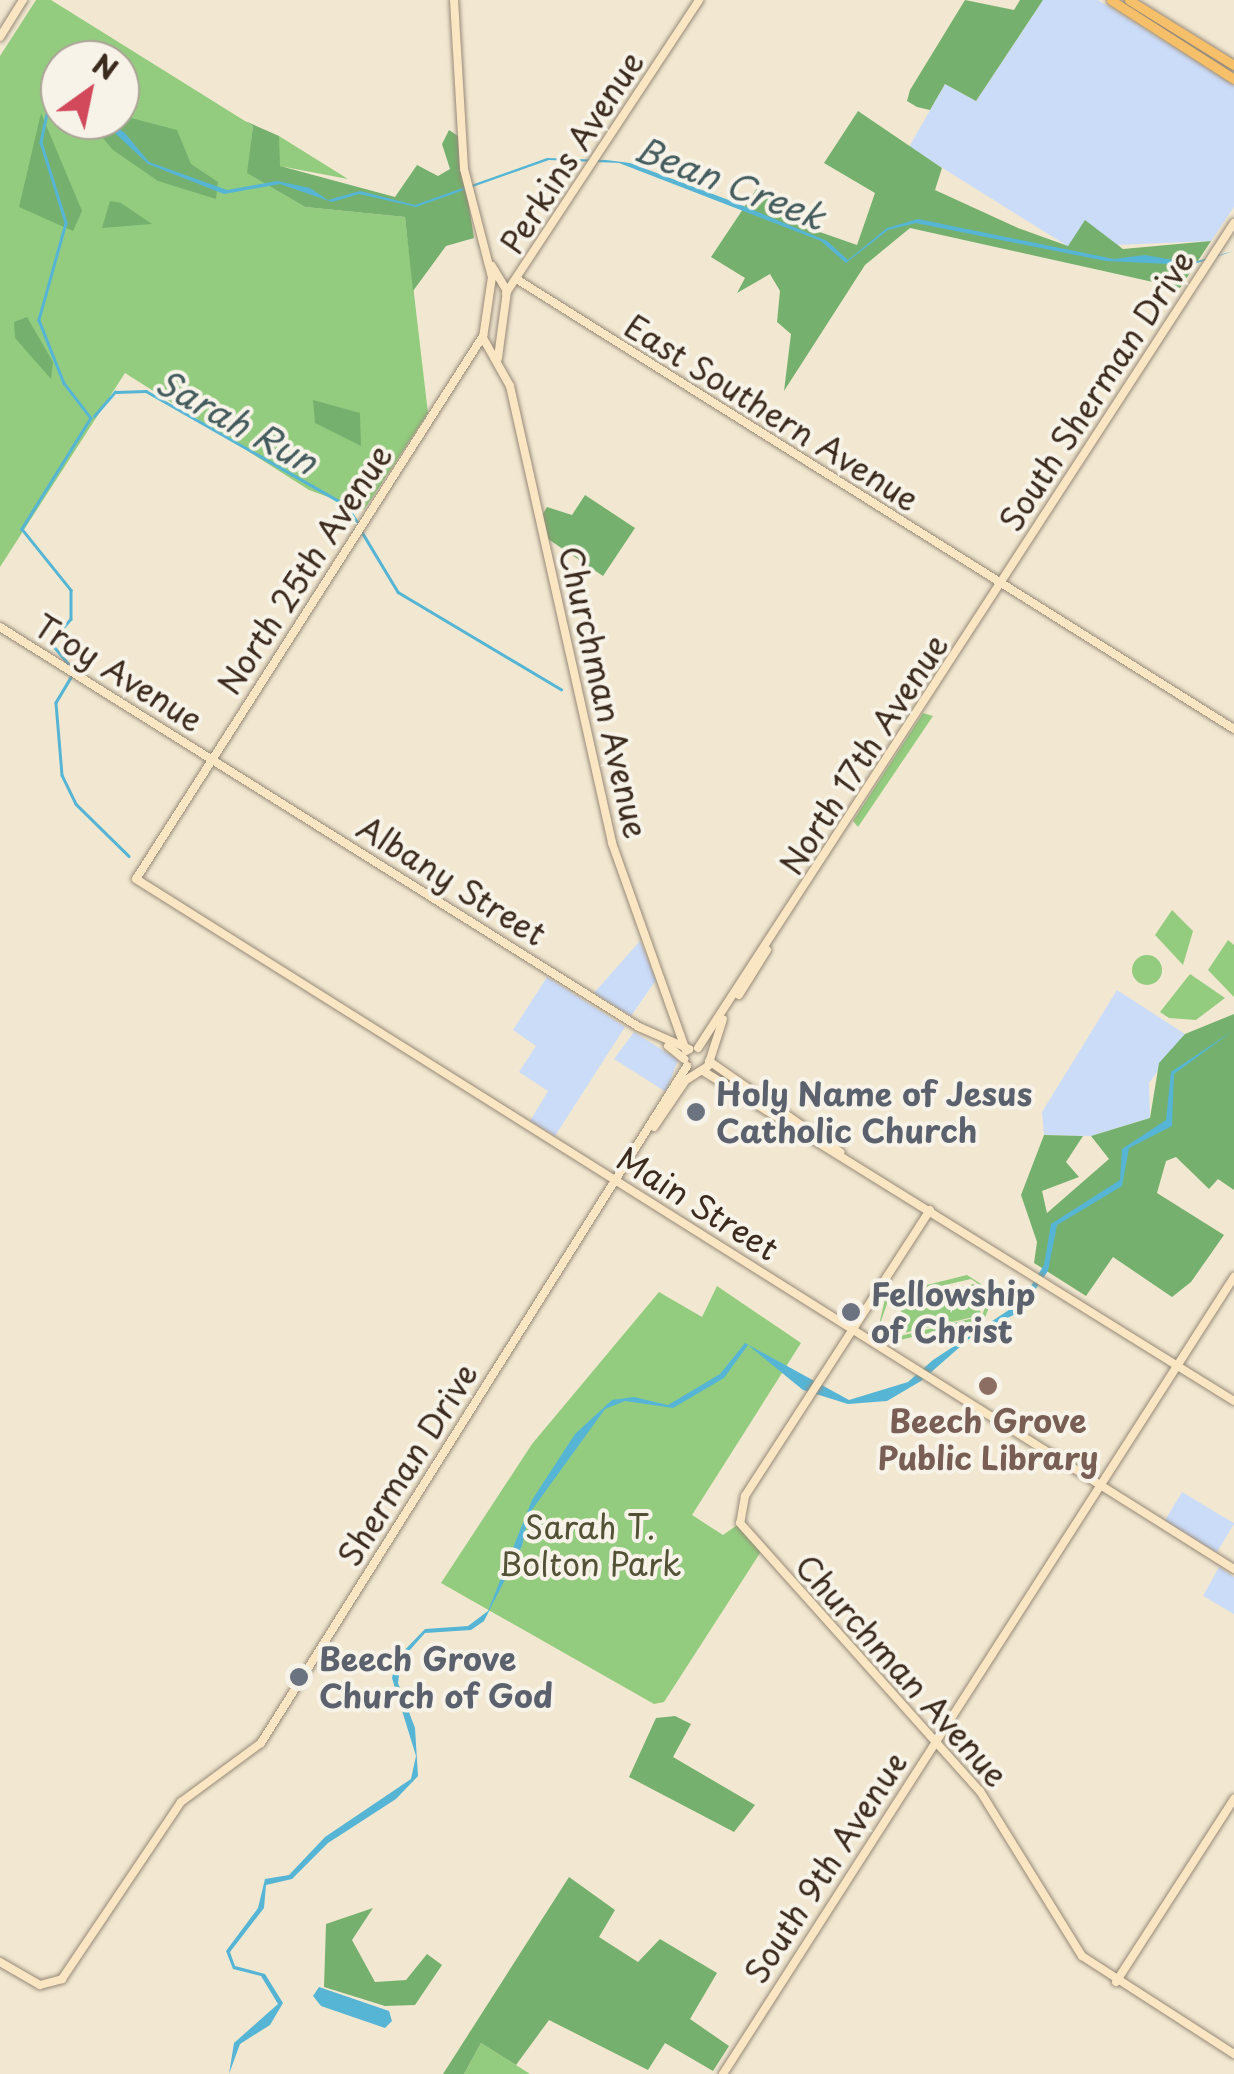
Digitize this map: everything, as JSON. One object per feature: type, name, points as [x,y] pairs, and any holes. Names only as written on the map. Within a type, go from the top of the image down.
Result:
[{"type":"main road","points":[[1111,0],[1133,4],[1234,66]]},
{"type":"main road","points":[[1133,4],[1234,79]]},
{"type":"street","points":[[0,37],[24,0]]},
{"type":"street","name":"Churchman Avenue","points":[[454,0],[467,184],[491,286],[502,291]]},
{"type":"street","name":"Perkins Avenue","points":[[502,291],[518,280],[699,0]]},
{"type":"street","name":"South Sherman Drive","points":[[1001,585],[1234,223]]},
{"type":"street","name":"Churchman Avenue","points":[[479,238],[502,291],[498,358],[612,843],[689,1053]]},
{"type":"street","name":"East Southern Avenue","points":[[518,280],[1234,729]]},
{"type":"street","name":"Churchman Avenue","points":[[498,358],[483,336],[502,291]]},
{"type":"street","name":"North 25th Avenue","points":[[136,880],[483,336]]},
{"type":"street","points":[[488,346],[499,343]]},
{"type":"street","name":"North 17th Avenue","points":[[617,1181],[654,1127],[700,1072],[723,1019],[1001,585]]},
{"type":"street","name":"Troy Avenue","points":[[0,627],[212,759]]},
{"type":"street","name":"Albany Street","points":[[212,759],[689,1053]]},
{"type":"street","name":"Main Street","points":[[136,880],[1234,1569]]},
{"type":"street","name":"North 17th Avenue","points":[[654,1127],[689,1053],[723,1019]]},
{"type":"street","points":[[665,1041],[680,1030]]},
{"type":"street","points":[[689,1053],[708,1058],[840,1152],[1234,1401]]},
{"type":"street","points":[[689,1053],[700,1072],[840,1152]]},
{"type":"street","name":"Sherman Drive","points":[[0,1962],[51,1985],[181,1802],[254,1751],[617,1181]]},
{"type":"street","points":[[852,1330],[930,1210]]},
{"type":"street","name":"South 9th Avenue","points":[[723,2074],[1234,1277]]},
{"type":"street","name":"Churchman Avenue","points":[[852,1330],[742,1503],[740,1523],[991,1805],[1075,1948],[1116,1982],[1234,2054]]},
{"type":"street","points":[[1116,1982],[1234,1800]]},
{"type":"shaded area","points":[[1043,0],[1098,0],[1234,86],[1234,207],[1211,241],[1069,247],[909,147],[945,84],[976,101]]},
{"type":"shaded area","points":[[640,941],[656,980],[631,1016],[594,993]]},
{"type":"shaded area","points":[[547,977],[625,1027],[555,1136],[530,1121],[548,1091],[519,1072],[536,1046],[513,1030]]},
{"type":"shaded area","points":[[1117,990],[1185,1034],[1149,1083],[1150,1118],[1091,1136],[1044,1135],[1042,1112]]},
{"type":"shaded area","points":[[634,1032],[678,1060],[666,1092],[614,1059]]},
{"type":"shaded area","points":[[1182,1492],[1234,1523],[1217,1553],[1164,1521]]},
{"type":"shaded area","points":[[1219,1567],[1234,1577],[1234,1614],[1203,1596]]},
{"type":"green space","points":[[36,0],[51,0],[115,40],[40,40],[40,140],[140,140],[140,56],[253,126],[248,173],[305,207],[405,217],[428,413],[364,510],[309,490],[125,373],[0,567],[0,56]]},
{"type":"green space","points":[[965,0],[1014,10],[1020,0],[1043,0],[976,101],[945,84],[930,110],[917,107],[907,101],[910,90]]},
{"type":"green space","points":[[858,111],[942,168],[935,190],[1018,228],[1068,246],[1085,220],[1123,249],[1211,241],[1180,288],[910,228],[865,265],[784,391],[791,334],[777,322],[780,291],[770,274],[737,293],[745,278],[711,257],[759,185],[803,215],[797,224],[857,245],[875,193],[824,163]]},
{"type":"green space","points":[[40,117],[40,140],[52,140],[82,211],[73,231],[19,207]]},
{"type":"green space","points":[[140,120],[177,130],[191,164],[218,182],[216,199],[158,181],[104,140],[140,140]]},
{"type":"green space","points":[[245,121],[279,136],[280,166],[395,197],[417,165],[438,176],[450,169],[442,144],[449,130],[458,136],[474,238],[446,246],[413,291],[405,217],[305,207],[247,173],[253,126]]},
{"type":"green space","points":[[279,136],[348,179],[279,166]]},
{"type":"green space","points":[[110,201],[121,203],[152,224],[102,228]]},
{"type":"green space","points":[[27,317],[53,362],[51,379],[15,338],[14,322]]},
{"type":"green space","points":[[313,400],[360,413],[361,446],[315,423]]},
{"type":"green space","points":[[585,495],[635,528],[603,576],[548,539],[540,519],[547,507],[572,515]]},
{"type":"green space","points":[[923,713],[933,716],[858,827],[853,821]]},
{"type":"green space","points":[[1172,910],[1193,931],[1183,965],[1155,935]]},
{"type":"green space","points":[[1228,940],[1234,945],[1234,997],[1208,970]]},
{"type":"green space","points":[[1147,955],[1158,959],[1162,970],[1158,981],[1147,985],[1136,981],[1132,970],[1136,959]]},
{"type":"green space","points":[[1190,974],[1225,998],[1196,1020],[1169,1018],[1160,1012]]},
{"type":"green space","points":[[1234,1014],[1234,1190],[1218,1179],[1209,1189],[1176,1157],[1166,1161],[1157,1193],[1224,1235],[1191,1282],[1172,1297],[1113,1257],[1086,1296],[1034,1263],[1037,1242],[1021,1195],[1044,1135],[1083,1136],[1066,1162],[1079,1177],[1042,1191],[1047,1213],[1109,1159],[1091,1136],[1150,1118],[1159,1063],[1185,1034]]},
{"type":"green space","points":[[967,1275],[995,1293],[984,1320],[900,1340],[878,1329],[886,1295]],"holes":[[[971,1279],[990,1292],[982,1316],[900,1336],[880,1324],[889,1298]]]},
{"type":"green space","points":[[974,1284],[981,1315],[906,1333],[899,1301]]},
{"type":"green space","name":"Sarah T. Bolton Park","points":[[717,1286],[801,1343],[692,1515],[723,1535],[740,1523],[762,1550],[664,1702],[654,1704],[441,1583],[532,1444],[659,1292],[702,1317]]},
{"type":"green space","points":[[675,1716],[691,1724],[673,1757],[755,1805],[734,1832],[629,1777],[656,1718]]},
{"type":"green space","points":[[569,1877],[615,1910],[599,1937],[638,1962],[660,1939],[717,1973],[690,2019],[729,2046],[713,2071],[665,2043],[648,2070],[549,2020],[516,2065],[481,2043],[464,2074],[443,2074]]},
{"type":"green space","points":[[373,1908],[352,1940],[375,1982],[406,1980],[427,1954],[442,1965],[415,2005],[385,2006],[324,1987],[326,1924]]},
{"type":"green space","points":[[481,2043],[530,2074],[464,2074]]},
{"type":"water","name":"Bean Creek","points":[[122,140],[131,140],[149,162],[227,190],[277,181],[310,188],[328,200],[360,191],[415,205],[547,158],[606,160],[630,163],[734,202],[827,241],[848,260],[887,228],[918,219],[1114,259],[1145,255],[1190,263],[1234,251],[1191,265],[1106,261],[916,223],[888,230],[846,263],[821,241],[619,163],[549,160],[416,207],[359,194],[332,202],[280,184],[224,194],[148,164]]},
{"type":"water","points":[[1234,1030],[1174,1074],[1172,1126],[1129,1148],[1122,1186],[1057,1225],[1048,1271],[1020,1312],[977,1332],[921,1381],[887,1401],[848,1404],[803,1390],[748,1345],[724,1378],[673,1408],[625,1401],[605,1409],[529,1514],[522,1546],[484,1621],[471,1630],[425,1633],[401,1660],[398,1683],[415,1728],[418,1776],[396,1799],[328,1843],[292,1879],[266,1885],[264,1908],[230,1952],[235,1966],[265,1974],[283,2003],[270,2025],[240,2044],[229,2074],[234,2043],[278,2004],[261,1976],[233,1969],[226,1951],[258,1908],[265,1879],[289,1875],[325,1837],[411,1779],[416,1756],[392,1678],[397,1658],[425,1629],[468,1626],[488,1611],[532,1500],[575,1434],[612,1400],[634,1397],[668,1405],[720,1374],[745,1343],[849,1400],[908,1382],[933,1360],[1021,1302],[1044,1265],[1051,1224],[1120,1180],[1122,1149],[1166,1120],[1171,1072]]},
{"type":"water","points":[[319,1987],[389,2011],[392,2021],[385,2028],[321,2006],[313,1996]]},
{"type":"waterway","points":[[41,140],[66,223],[39,320],[64,383],[91,418],[22,529],[71,590],[71,619],[51,643],[71,667]]},
{"type":"waterway","name":"Sarah Run","points":[[94,416],[115,392],[146,391],[346,505],[358,523]]},
{"type":"waterway","points":[[362,532],[398,592],[561,689]]},
{"type":"waterway","points":[[72,676],[56,703],[62,775],[76,804],[129,856]]},
{"type":"place","name":"Holy Name of Jesus Catholic Church","points":[[696,1112]]},
{"type":"place","name":"Fellowship of Christ","points":[[851,1312]]},
{"type":"place","name":"Beech Grove Public Library","points":[[988,1386]]},
{"type":"place","name":"Beech Grove Church of God","points":[[299,1677]]}]
